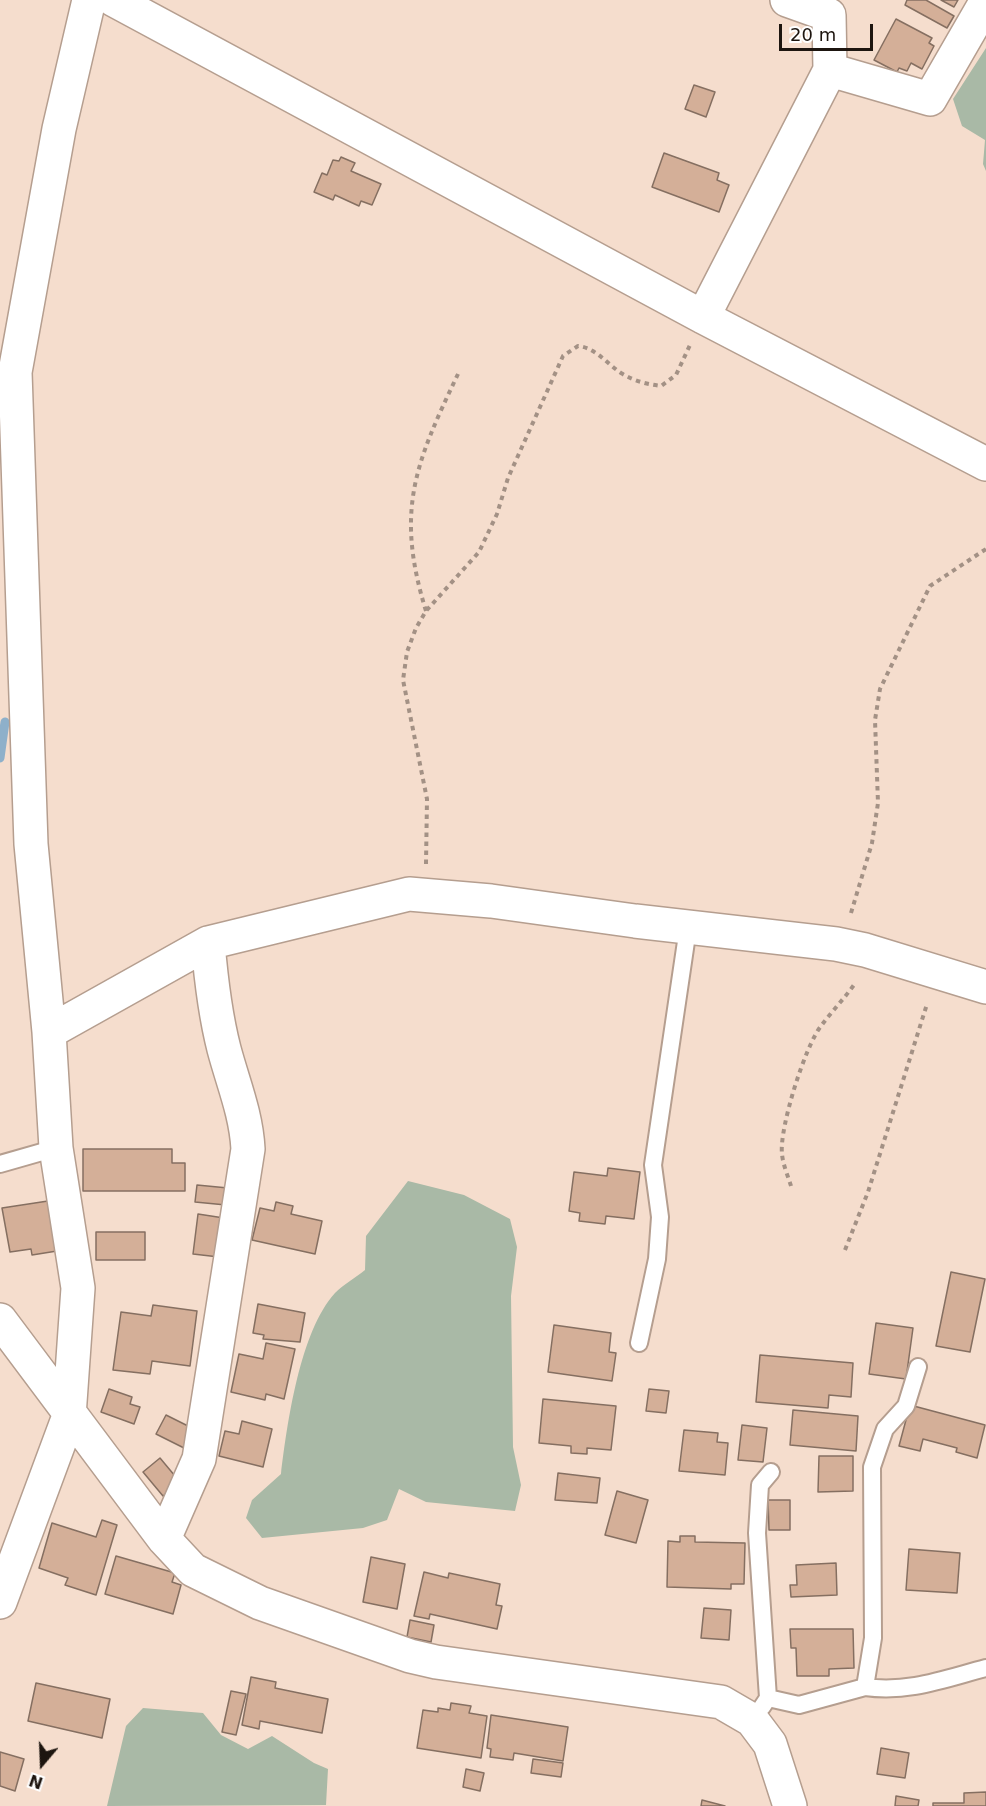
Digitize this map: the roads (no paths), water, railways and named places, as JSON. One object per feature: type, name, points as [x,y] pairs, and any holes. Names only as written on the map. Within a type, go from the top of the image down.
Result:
[{"type":"street","points":[[0,1602],[69,1416],[78,1288],[56,1148],[49,1032],[31,844],[9,481],[15,372],[59,129],[89,0]]},
{"type":"street","points":[[114,0],[703,316],[986,464]]},
{"type":"street","points":[[703,316],[830,70],[829,15],[787,0]]},
{"type":"street","points":[[830,70],[930,99],[986,2]]},
{"type":"street","points":[[49,1032],[208,943],[409,894],[491,901],[687,928],[851,947],[986,987]]},
{"type":"street","points":[[164,1539],[199,1458],[248,1149],[246,1122],[224,1050],[212,995],[208,943]]},
{"type":"street","points":[[0,1320],[69,1416],[164,1539],[193,1570],[260,1603],[410,1656],[436,1662],[760,1709],[790,1806]]},
{"type":"lane","points":[[639,1343],[657,1259],[660,1217],[653,1165],[687,928]]},
{"type":"lane","points":[[0,1164],[56,1148]]},
{"type":"lane","points":[[865,1687],[873,1638],[872,1467],[885,1429],[906,1406],[918,1367]]},
{"type":"lane","points":[[771,1472],[760,1485],[757,1533],[760,1709],[799,1705],[865,1687],[891,1691],[914,1687],[986,1668]]},
{"type":"waterway","points":[[0,758],[5,722]]}]
